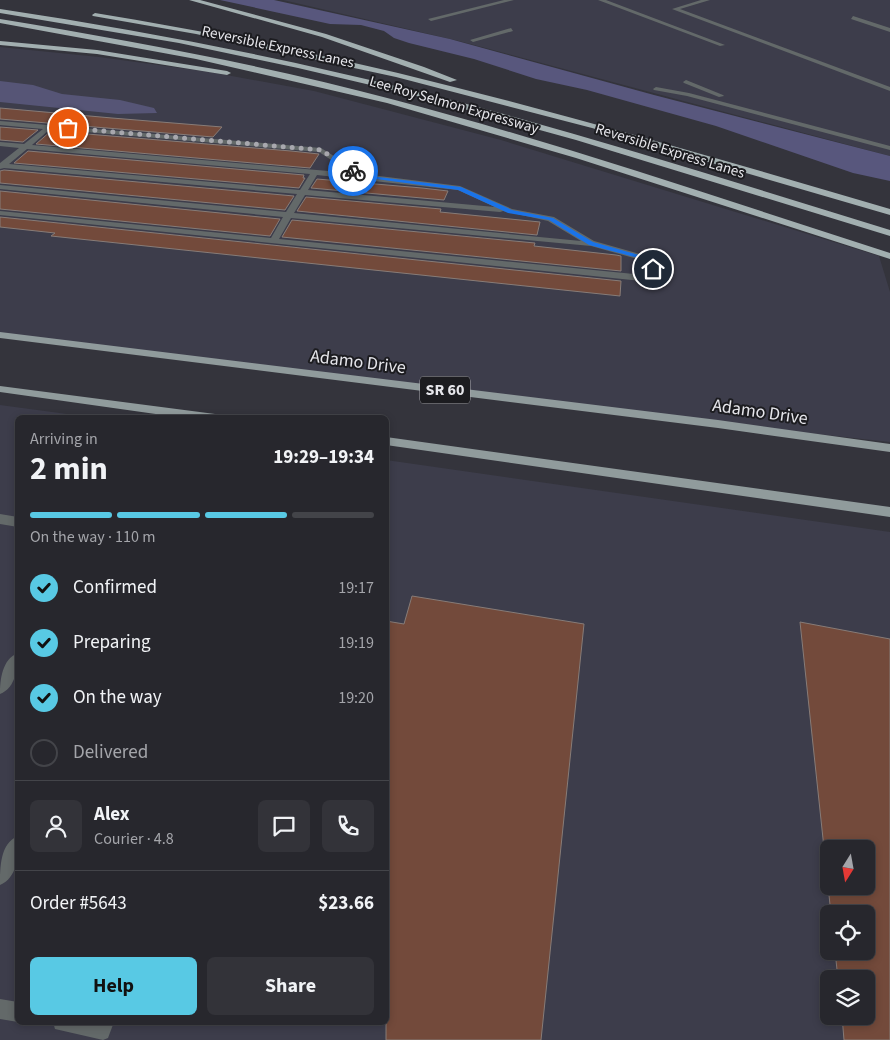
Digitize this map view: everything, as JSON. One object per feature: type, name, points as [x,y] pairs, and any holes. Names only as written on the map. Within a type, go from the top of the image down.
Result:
[{"type":"highway","points":[[192,0],[269,20],[393,58],[515,104]]},
{"type":"highway","name":"Reversible Express Lanes","points":[[0,11],[100,26],[218,48],[379,84],[563,133],[890,233]]},
{"type":"highway","name":"Lee Roy Selmon Expressway","points":[[88,14],[287,50],[515,104],[651,141],[890,212]]},
{"type":"highway","name":"Lee Roy Selmon Expressway","points":[[0,21],[114,40],[235,64],[358,93],[490,129],[890,256]]},
{"type":"highway","points":[[0,43],[134,57],[233,74]]},
{"type":"highway","points":[[261,80],[490,129]]},
{"type":"main road","name":"Adamo Drive","points":[[0,335],[718,424],[890,448]]},
{"type":"main road","points":[[0,389],[193,415]]},
{"type":"main road","points":[[389,442],[890,512]]},
{"type":"lane","points":[[431,19],[511,0]]},
{"type":"lane","points":[[601,0],[722,45]]},
{"type":"lane","points":[[707,0],[675,9],[890,89]]},
{"type":"lane","points":[[853,18],[890,30]]},
{"type":"lane","points":[[472,40],[511,30]]},
{"type":"lane","points":[[686,82],[776,118]]},
{"type":"lane","points":[[656,89],[687,94],[890,148]]},
{"type":"lane","points":[[0,123],[321,150],[361,176]]},
{"type":"lane","points":[[1,166],[49,127]]},
{"type":"lane","points":[[0,144],[361,176],[460,188],[510,211]]},
{"type":"lane","points":[[1,166],[510,211],[551,219],[593,244]]},
{"type":"lane","points":[[273,241],[315,172]]},
{"type":"lane","points":[[0,187],[593,244],[644,258],[661,280],[0,213]]},
{"type":"lane","points":[[0,520],[15,522]]},
{"type":"lane","points":[[0,687],[15,664]]},
{"type":"lane","points":[[0,876],[15,849]]},
{"type":"lane","points":[[0,1009],[15,1012]]},
{"type":"lane","points":[[75,1025],[101,1031]]},
{"type":"shaded area","points":[[220,0],[274,0],[450,39],[654,95],[890,156],[890,181],[853,173],[716,126],[587,90],[536,79],[474,59],[409,43],[394,38],[384,31],[361,25],[330,24]]},
{"type":"shaded area","points":[[283,0],[890,0],[890,156],[459,41]]},
{"type":"shaded area","points":[[0,47],[99,57],[210,72],[314,91],[501,140],[879,256],[890,292],[890,442],[644,415],[0,336]]},
{"type":"shaded area","points":[[0,81],[33,85],[62,94],[120,100],[154,108],[157,113],[118,114],[0,102]]},
{"type":"shaded area","points":[[0,405],[74,415],[15,415],[15,1025],[389,1025],[389,460],[890,532],[890,1040],[0,1040]]},
{"type":"building","points":[[0,108],[222,127],[213,137],[0,119]]},
{"type":"building","points":[[0,127],[38,130],[23,142],[0,140]]},
{"type":"building","points":[[51,131],[319,154],[310,168],[36,144]]},
{"type":"building","points":[[28,151],[304,175],[303,178],[305,178],[299,188],[14,163]]},
{"type":"building","points":[[0,171],[294,196],[285,210],[0,183]]},
{"type":"building","points":[[317,179],[448,191],[444,200],[311,188]]},
{"type":"building","points":[[0,191],[280,219],[270,236],[0,209]]},
{"type":"building","points":[[306,197],[441,209],[440,212],[540,222],[537,235],[297,211]]},
{"type":"building","points":[[0,217],[621,281],[620,296],[51,236],[55,233],[0,227]]},
{"type":"building","points":[[292,220],[535,243],[534,246],[616,255],[621,256],[621,271],[282,237]]},
{"type":"building","points":[[412,596],[584,624],[541,1040],[386,1040],[386,1025],[389,1025],[389,622],[404,624]]},
{"type":"building","points":[[800,622],[890,639],[890,1040],[844,1040],[843,1025],[875,1025],[875,970],[837,970],[836,960],[875,960],[875,905],[830,905],[829,895],[875,895],[875,840],[823,840]]},
{"type":"way so far","points":[[68,128],[321,150],[353,171]]},
{"type":"route","points":[[353,171],[361,176],[460,188],[510,211],[551,219],[591,244],[644,258],[653,269]]}]
